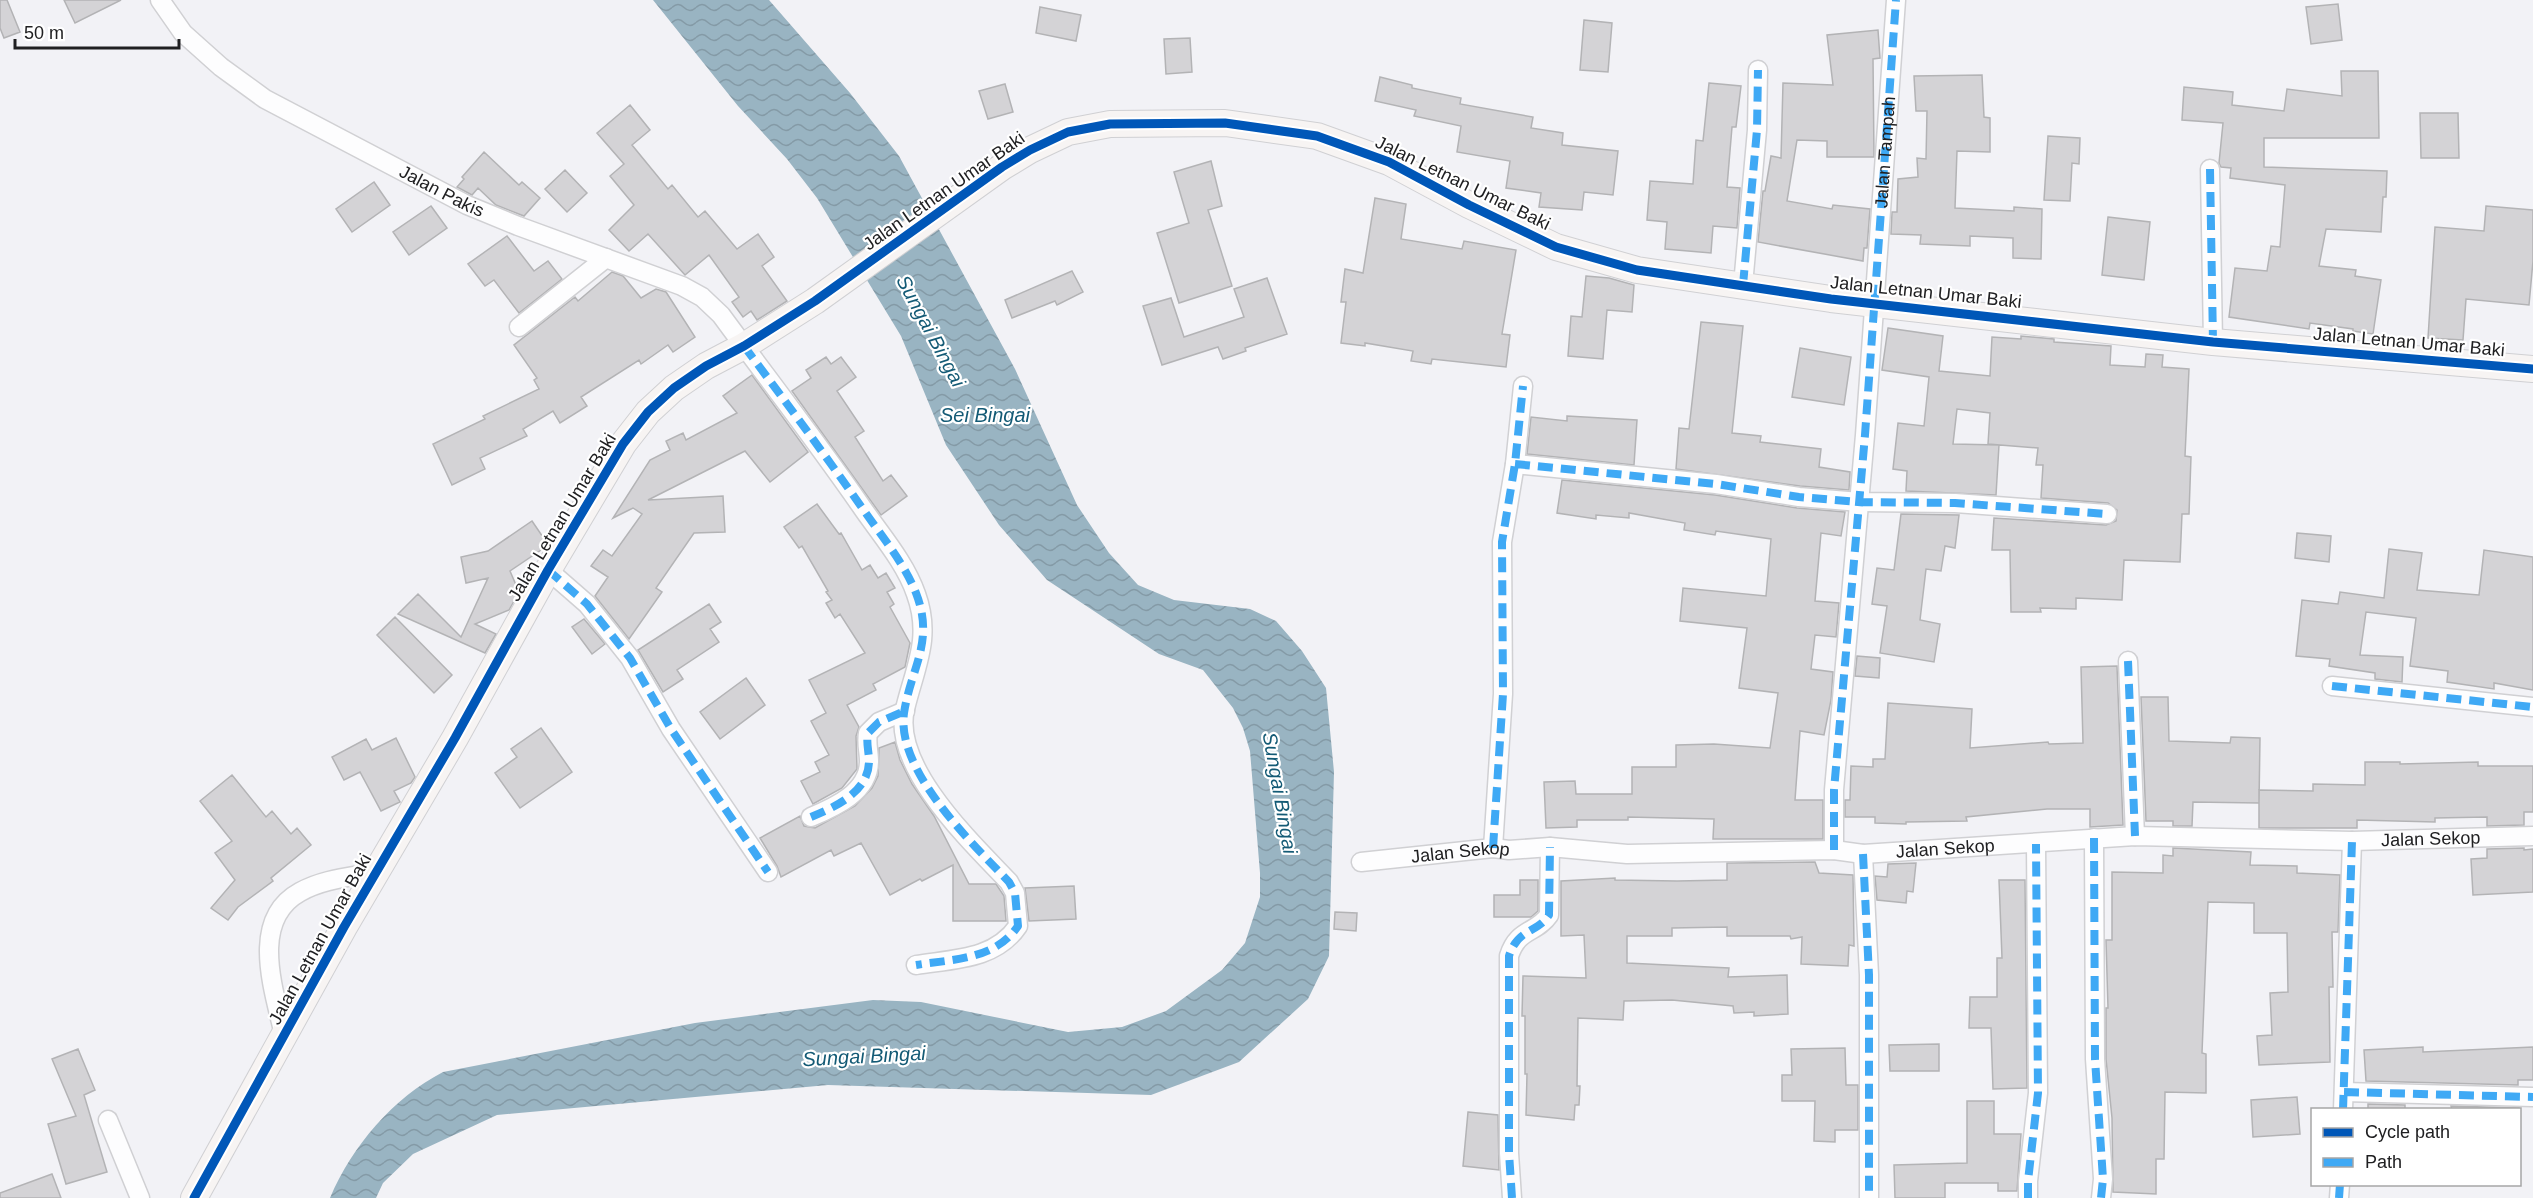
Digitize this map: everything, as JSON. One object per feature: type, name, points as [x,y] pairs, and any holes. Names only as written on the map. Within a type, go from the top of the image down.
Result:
[{"type":"street","name":"Jalan Pakis","points":[[160,0],[183,33],[221,67],[265,99],[466,205],[658,276],[702,297],[721,315],[825,455],[900,563],[916,592],[922,615],[923,639],[920,660],[905,711],[903,730],[910,754],[953,822],[1009,882],[1015,894],[1018,911],[1017,926],[1010,937],[988,953],[916,965]]},
{"type":"street","name":"Jalan Tampah","points":[[1834,850],[1834,790],[1860,502],[1896,0]]},
{"type":"street","points":[[1743,285],[1757,130],[1758,70]]},
{"type":"street","name":"Jalan Letnan Umar Baki","points":[[194,1198],[548,570],[623,444],[648,412],[674,388],[706,366],[744,346],[815,301],[1002,167],[1030,150],[1068,132],[1110,124],[1225,123],[1317,136],[1389,162],[1469,205],[1556,247],[1637,270],[1831,299],[1874,302],[2213,342],[2533,369]]},
{"type":"street","points":[[2210,169],[2213,342]]},
{"type":"street","points":[[519,327],[606,258]]},
{"type":"street","points":[[1493,848],[1503,694],[1502,542],[1515,464],[1523,386]]},
{"type":"street","points":[[1515,464],[1860,502],[1955,503],[2107,514]]},
{"type":"street","points":[[548,570],[587,604],[630,658],[671,729],[768,872]]},
{"type":"street","points":[[2128,661],[2135,836]]},
{"type":"street","points":[[2332,686],[2533,706]]},
{"type":"street","points":[[811,817],[832,808],[859,788],[868,772],[868,733],[879,722],[905,711]]},
{"type":"street","name":"Jalan Sekop","points":[[1361,862],[1493,848],[1509,850],[1550,847],[1627,854],[1834,850],[1863,854],[2135,836],[2352,841],[2533,836]]},
{"type":"street","points":[[2094,838],[2095,1059],[2103,1179],[2101,1198]]},
{"type":"street","points":[[2352,841],[2344,1101],[2533,1097]]},
{"type":"street","points":[[2028,1198],[2038,1092],[2036,844]]},
{"type":"street","points":[[1512,1198],[1509,1153],[1509,956],[1518,938],[1543,922],[1548,915],[1550,847]]},
{"type":"street","points":[[1863,854],[1869,975],[1869,1198]]},
{"type":"street","points":[[285,1035],[273,989],[269,946],[272,923],[280,908],[300,892],[327,882],[376,872]]},
{"type":"street","points":[[108,1120],[124,1164],[140,1198]]},
{"type":"water","name":"Sei Bingai","points":[[653,0],[769,0],[850,93],[899,156],[1015,369],[1077,505],[1109,553],[1138,585],[1174,600],[1250,609],[1276,621],[1302,651],[1326,688],[1334,772],[1329,956],[1308,999],[1239,1062],[1151,1095],[828,1085],[497,1115],[413,1154],[383,1183],[376,1198],[330,1198],[350,1160],[376,1125],[407,1095],[443,1072],[695,1023],[873,1000],[921,1002],[1068,1032],[1122,1027],[1166,1011],[1222,970],[1245,943],[1260,897],[1250,751],[1243,728],[1233,708],[1203,670],[1159,654],[1047,580],[999,525],[946,445],[901,336],[817,198],[787,159],[738,106]]},
{"type":"building","points":[[0,0],[7,0],[20,32],[4,38],[0,28]]},
{"type":"building","points":[[64,0],[121,0],[75,23]]},
{"type":"building","points":[[2338,4],[2342,40],[2311,44],[2306,7]]},
{"type":"building","points":[[1040,7],[1081,15],[1076,41],[1036,33]]},
{"type":"building","points":[[1584,20],[1612,23],[1608,72],[1580,70]]},
{"type":"building","points":[[1878,30],[1880,58],[1873,59],[1874,157],[1827,157],[1827,141],[1797,140],[1787,201],[1832,209],[1833,205],[1870,209],[1867,248],[1864,248],[1863,261],[1758,242],[1763,191],[1765,191],[1771,156],[1781,158],[1783,83],[1833,85],[1827,35]]},
{"type":"building","points":[[1190,38],[1192,72],[1166,74],[1164,39]]},
{"type":"building","points":[[2341,71],[2378,71],[2379,138],[2264,138],[2264,167],[2387,171],[2381,232],[2326,229],[2319,266],[2356,270],[2355,276],[2381,280],[2373,334],[2310,323],[2309,329],[2229,317],[2235,268],[2267,271],[2271,246],[2280,247],[2285,185],[2230,178],[2231,168],[2221,167],[2219,163],[2223,123],[2182,120],[2184,87],[2233,92],[2232,105],[2284,111],[2287,89],[2342,96]]},
{"type":"building","points":[[1982,75],[1984,117],[1990,118],[1990,152],[1957,151],[1955,208],[2014,211],[2014,207],[2042,209],[2041,259],[2013,258],[2013,238],[1970,236],[1970,246],[1920,244],[1921,235],[1891,234],[1892,212],[1897,212],[1898,179],[1918,177],[1917,158],[1926,159],[1927,111],[1916,111],[1914,76]]},
{"type":"building","points":[[1380,77],[1412,85],[1412,88],[1461,98],[1460,104],[1533,117],[1531,128],[1563,133],[1562,145],[1618,151],[1613,195],[1584,192],[1582,210],[1539,207],[1541,193],[1506,188],[1510,161],[1457,152],[1461,126],[1414,116],[1416,110],[1375,101]]},
{"type":"building","points":[[1709,83],[1741,86],[1736,127],[1732,127],[1727,187],[1740,188],[1737,228],[1713,226],[1711,253],[1665,249],[1667,222],[1647,220],[1650,181],[1693,184],[1696,140],[1703,141]]},
{"type":"building","points":[[1005,84],[1013,112],[988,119],[979,91]]},
{"type":"building","points":[[630,105],[650,130],[632,145],[668,189],[672,185],[698,217],[705,211],[737,249],[758,234],[774,257],[762,266],[787,301],[757,320],[751,311],[743,317],[732,302],[739,297],[709,255],[685,275],[648,234],[629,251],[609,230],[634,205],[610,176],[624,164],[597,133]]},
{"type":"building","points":[[2420,113],[2458,113],[2459,158],[2421,158]]},
{"type":"building","points":[[2048,136],[2080,138],[2079,164],[2072,163],[2070,201],[2044,200]]},
{"type":"building","points":[[484,152],[519,185],[522,182],[540,198],[524,216],[496,205],[478,188],[472,195],[457,187],[464,179],[462,177]]},
{"type":"building","points":[[1211,161],[1222,206],[1208,210],[1232,286],[1179,303],[1157,233],[1189,223],[1174,172]]},
{"type":"building","points":[[565,170],[587,193],[567,212],[545,189]]},
{"type":"building","points":[[374,182],[390,205],[352,232],[336,209]]},
{"type":"building","points":[[1375,198],[1406,204],[1401,239],[1462,249],[1464,241],[1516,250],[1502,334],[1510,335],[1506,367],[1432,359],[1431,364],[1411,361],[1413,351],[1365,343],[1365,346],[1341,343],[1346,302],[1341,302],[1345,269],[1363,273]]},
{"type":"building","points":[[431,206],[447,228],[409,255],[393,232]]},
{"type":"building","points":[[2486,206],[2533,210],[2533,261],[2529,305],[2466,299],[2463,340],[2428,338],[2435,227],[2484,231]]},
{"type":"building","points":[[2108,217],[2150,222],[2144,280],[2102,275]]},
{"type":"building","points":[[507,236],[534,271],[548,261],[562,279],[519,313],[494,280],[485,286],[468,264]]},
{"type":"building","points":[[1072,271],[1083,292],[1057,305],[1055,301],[1012,318],[1005,300]]},
{"type":"building","points":[[612,272],[623,276],[641,298],[656,289],[666,292],[695,337],[673,352],[668,345],[641,364],[639,360],[581,397],[587,406],[560,423],[553,411],[523,429],[527,436],[480,458],[485,469],[452,485],[433,444],[485,419],[483,416],[539,389],[534,380],[537,378],[514,345],[575,297],[578,301]]},
{"type":"building","points":[[1586,276],[1609,278],[1634,285],[1632,312],[1607,310],[1603,359],[1568,356],[1571,316],[1582,317]]},
{"type":"building","points":[[1267,278],[1287,334],[1245,348],[1246,351],[1223,359],[1218,347],[1162,365],[1143,306],[1171,298],[1184,337],[1244,317],[1234,289]]},
{"type":"building","points":[[1701,322],[1743,326],[1732,433],[1761,436],[1760,442],[1821,449],[1819,467],[1850,472],[1849,490],[1800,486],[1676,469],[1679,428],[1689,429]]},
{"type":"building","points":[[1888,328],[1943,336],[1939,371],[1990,376],[1992,337],[2021,339],[2021,336],[2054,339],[2054,342],[2111,346],[2110,365],[2145,367],[2146,354],[2163,355],[2162,367],[2189,369],[2185,456],[2191,457],[2189,514],[2182,514],[2180,562],[2124,560],[2122,600],[2076,598],[2076,609],[2040,608],[2041,612],[2011,612],[2010,550],[1992,550],[1994,518],[2106,525],[2116,521],[2117,510],[2108,503],[2041,498],[2043,465],[2036,465],[2038,448],[1988,444],[1990,413],[1957,409],[1953,444],[1999,445],[1996,495],[1906,491],[1907,471],[1893,469],[1898,423],[1924,426],[1929,377],[1882,370]]},
{"type":"building","points":[[1800,348],[1851,357],[1844,405],[1792,397]]},
{"type":"building","points":[[826,357],[831,364],[841,357],[856,377],[837,391],[864,431],[855,437],[883,481],[891,475],[907,496],[881,515],[792,391],[811,378],[806,370]]},
{"type":"building","points":[[752,375],[808,452],[770,482],[745,451],[648,500],[723,496],[725,532],[694,533],[656,588],[662,592],[629,639],[595,596],[608,577],[591,566],[603,550],[612,556],[642,514],[633,508],[613,518],[650,460],[670,450],[666,441],[683,433],[686,440],[737,413],[723,396]]},
{"type":"building","points":[[1567,416],[1637,420],[1634,465],[1527,454],[1531,417],[1567,421]]},
{"type":"building","points":[[1562,480],[1715,495],[1797,508],[1845,512],[1841,536],[1821,533],[1815,601],[1839,603],[1836,637],[1815,635],[1811,669],[1833,672],[1831,700],[1824,735],[1800,731],[1795,800],[1823,800],[1823,839],[1713,839],[1714,819],[1628,817],[1628,820],[1577,820],[1577,827],[1546,828],[1544,782],[1575,781],[1576,794],[1632,794],[1632,767],[1676,767],[1676,745],[1714,744],[1770,748],[1778,693],[1739,688],[1747,628],[1680,621],[1683,588],[1766,596],[1771,539],[1716,531],[1715,535],[1684,530],[1685,523],[1629,513],[1629,518],[1596,515],[1596,519],[1557,513]]},
{"type":"building","points":[[817,504],[839,534],[841,533],[862,570],[870,565],[878,578],[886,573],[895,588],[887,592],[894,604],[890,607],[910,643],[905,667],[873,684],[876,690],[847,705],[859,727],[856,736],[857,769],[842,788],[813,804],[801,781],[820,772],[815,762],[829,755],[811,721],[826,713],[809,680],[865,653],[840,614],[835,618],[826,603],[832,600],[826,592],[828,591],[802,546],[799,548],[784,527]]},
{"type":"building","points":[[1901,514],[1959,515],[1955,548],[1945,546],[1941,571],[1926,569],[1920,620],[1940,624],[1934,662],[1880,653],[1887,606],[1872,604],[1877,568],[1894,570]]},
{"type":"building","points":[[532,521],[547,543],[544,548],[510,571],[519,592],[509,610],[475,624],[496,634],[485,653],[398,614],[418,594],[461,637],[488,578],[466,583],[461,557],[488,551]]},
{"type":"building","points":[[2297,533],[2331,536],[2329,562],[2295,558]]},
{"type":"building","points":[[2389,549],[2422,553],[2417,590],[2479,595],[2484,550],[2533,557],[2533,690],[2494,683],[2494,689],[2447,682],[2448,671],[2410,666],[2416,618],[2366,612],[2360,655],[2403,657],[2402,682],[2375,679],[2375,673],[2329,666],[2330,659],[2296,656],[2302,600],[2338,604],[2340,592],[2384,598]]},
{"type":"building","points":[[709,604],[721,622],[710,629],[719,642],[677,670],[683,679],[663,692],[638,650]]},
{"type":"building","points":[[395,617],[452,675],[434,693],[377,635]]},
{"type":"building","points":[[584,619],[605,644],[592,654],[572,627]]},
{"type":"building","points":[[1857,656],[1880,658],[1879,678],[1855,676]]},
{"type":"building","points":[[2117,666],[2123,825],[2090,827],[2090,809],[2047,809],[1966,817],[1967,821],[1906,822],[1906,824],[1875,823],[1875,817],[1845,817],[1845,800],[1850,800],[1851,766],[1873,767],[1873,759],[1885,759],[1888,703],[1972,709],[1970,748],[2048,742],[2049,744],[2083,743],[2081,667]]},
{"type":"building","points":[[746,678],[765,705],[720,739],[700,712]]},
{"type":"building","points":[[2141,697],[2168,697],[2169,741],[2230,743],[2231,737],[2260,738],[2259,803],[2193,802],[2192,826],[2173,826],[2173,821],[2146,821]]},
{"type":"building","points":[[541,728],[572,772],[520,808],[495,773],[517,757],[511,749]]},
{"type":"building","points":[[396,738],[415,777],[411,783],[394,791],[400,802],[381,811],[360,772],[344,780],[332,757],[366,739],[372,750]]},
{"type":"building","points":[[895,742],[900,760],[912,784],[934,816],[969,884],[996,884],[1004,896],[1006,921],[953,921],[953,865],[890,895],[861,843],[834,856],[831,850],[781,877],[760,838],[800,816],[804,826],[815,828],[855,806],[872,788],[878,776],[879,748]]},
{"type":"building","points":[[2365,762],[2400,762],[2400,764],[2478,762],[2478,766],[2533,766],[2533,812],[2524,812],[2524,825],[2487,826],[2487,817],[2435,818],[2435,822],[2357,820],[2357,828],[2259,828],[2259,790],[2313,791],[2313,784],[2365,785]]},
{"type":"building","points":[[232,775],[266,817],[272,811],[291,834],[297,828],[311,845],[271,878],[273,881],[238,907],[228,920],[211,908],[235,880],[215,853],[232,841],[200,801]]},
{"type":"building","points":[[2173,848],[2251,852],[2250,865],[2297,866],[2297,873],[2340,875],[2338,932],[2332,932],[2333,987],[2329,987],[2330,1062],[2259,1065],[2257,1036],[2272,1035],[2270,993],[2288,992],[2287,933],[2254,933],[2254,903],[2208,902],[2202,1053],[2206,1054],[2206,1093],[2165,1092],[2164,1159],[2156,1159],[2156,1194],[2113,1192],[2112,1118],[2106,1059],[2106,1008],[2108,1008],[2106,940],[2112,940],[2112,872],[2163,873],[2163,855],[2173,856]]},
{"type":"building","points":[[2524,848],[2524,850],[2533,849],[2533,892],[2473,895],[2471,859],[2487,858],[2487,849]]},
{"type":"building","points":[[1815,862],[1819,873],[1853,875],[1854,946],[1849,945],[1848,966],[1801,964],[1802,937],[1791,939],[1790,936],[1727,936],[1727,927],[1672,928],[1672,936],[1627,936],[1627,963],[1729,968],[1728,977],[1787,975],[1788,1014],[1754,1016],[1754,1012],[1734,1013],[1733,1006],[1672,1000],[1624,1001],[1623,1020],[1578,1018],[1577,1086],[1580,1086],[1579,1105],[1575,1105],[1574,1120],[1526,1115],[1527,1074],[1525,1074],[1525,1016],[1522,1016],[1523,976],[1586,978],[1584,935],[1561,936],[1561,881],[1615,878],[1615,880],[1727,880],[1727,863]]},
{"type":"building","points":[[1916,863],[1913,892],[1907,891],[1906,903],[1877,900],[1875,876],[1887,877],[1888,864]]},
{"type":"building","points":[[1520,880],[1538,880],[1538,911],[1531,917],[1494,917],[1494,895],[1520,895]]},
{"type":"building","points":[[1999,880],[2025,880],[2027,1088],[1993,1089],[1991,1028],[1969,1028],[1970,997],[1997,997],[1997,958],[2002,958]]},
{"type":"building","points":[[1074,886],[1076,919],[1029,921],[1025,888]]},
{"type":"building","points":[[1335,912],[1357,913],[1356,931],[1334,929]]},
{"type":"building","points":[[1939,1044],[1939,1071],[1890,1071],[1889,1045]]},
{"type":"building","points":[[2423,1047],[2423,1052],[2533,1047],[2533,1080],[2518,1080],[2518,1085],[2366,1081],[2364,1050]]},
{"type":"building","points":[[1845,1048],[1846,1085],[1858,1085],[1858,1130],[1835,1130],[1835,1142],[1814,1141],[1815,1101],[1782,1101],[1782,1075],[1792,1075],[1791,1049]]},
{"type":"building","points":[[78,1049],[95,1090],[84,1095],[107,1172],[66,1184],[48,1124],[76,1116],[52,1059]]},
{"type":"building","points":[[2297,1097],[2300,1134],[2253,1137],[2251,1100]]},
{"type":"building","points":[[1967,1101],[1994,1101],[1994,1134],[2021,1134],[2017,1191],[1998,1191],[1998,1183],[1945,1183],[1945,1198],[1895,1198],[1894,1165],[1967,1163]]},
{"type":"building","points":[[2368,1104],[2405,1105],[2405,1108],[2368,1108]]},
{"type":"building","points":[[2451,1106],[2519,1108],[2452,1108]]},
{"type":"building","points":[[1468,1112],[1498,1115],[1499,1170],[1463,1166]]},
{"type":"building","points":[[52,1174],[61,1198],[0,1198],[0,1193]]},
{"type":"marked path","points":[[1834,850],[1834,790],[1865,435],[1896,0]]},
{"type":"marked path","points":[[1743,285],[1757,130],[1758,70]]},
{"type":"marked path","points":[[2210,169],[2213,342]]},
{"type":"marked path","points":[[744,346],[886,541],[911,582],[921,610],[923,626],[920,654],[904,713],[905,735],[912,758],[924,782],[940,805],[957,827],[1009,882],[1015,893],[1018,926],[998,946],[972,956],[916,965]]},
{"type":"marked path","points":[[1493,848],[1503,694],[1502,542],[1515,464],[1523,386]]},
{"type":"marked path","points":[[1515,464],[1716,484],[1799,497],[1860,502],[1955,503],[2107,514]]},
{"type":"marked path","points":[[548,570],[587,604],[630,658],[671,729],[768,872]]},
{"type":"marked path","points":[[2128,661],[2135,836]]},
{"type":"marked path","points":[[2332,686],[2533,707]]},
{"type":"marked path","points":[[811,817],[840,803],[857,790],[867,772],[868,733],[879,722],[905,711]]},
{"type":"marked path","points":[[2094,838],[2095,1059],[2103,1179],[2101,1198]]},
{"type":"marked path","points":[[2343,1108],[2352,841]]},
{"type":"marked path","points":[[2028,1198],[2038,1093],[2036,844]]},
{"type":"marked path","points":[[1512,1198],[1509,1153],[1509,956],[1517,940],[1549,915],[1550,847]]},
{"type":"marked path","points":[[1863,854],[1869,975],[1869,1198]]},
{"type":"marked path","points":[[2344,1092],[2533,1097]]},
{"type":"marked path","points":[[2339,1198],[2340,1186]]},
{"type":"cycle path","points":[[194,1198],[344,927],[455,738],[548,570],[623,444],[648,412],[674,388],[706,366],[744,346],[815,301],[1002,167],[1030,150],[1068,132],[1110,124],[1225,123],[1317,136],[1389,162],[1469,205],[1556,247],[1637,270],[1831,299],[2213,342],[2533,369]]},
{"type":"water label","name":"Sungai Bingai","points":[[931,331]]},
{"type":"water label","name":"Sungai Bingai","points":[[1280,793]]},
{"type":"water label","name":"Sungai Bingai","points":[[864,1056]]}]
